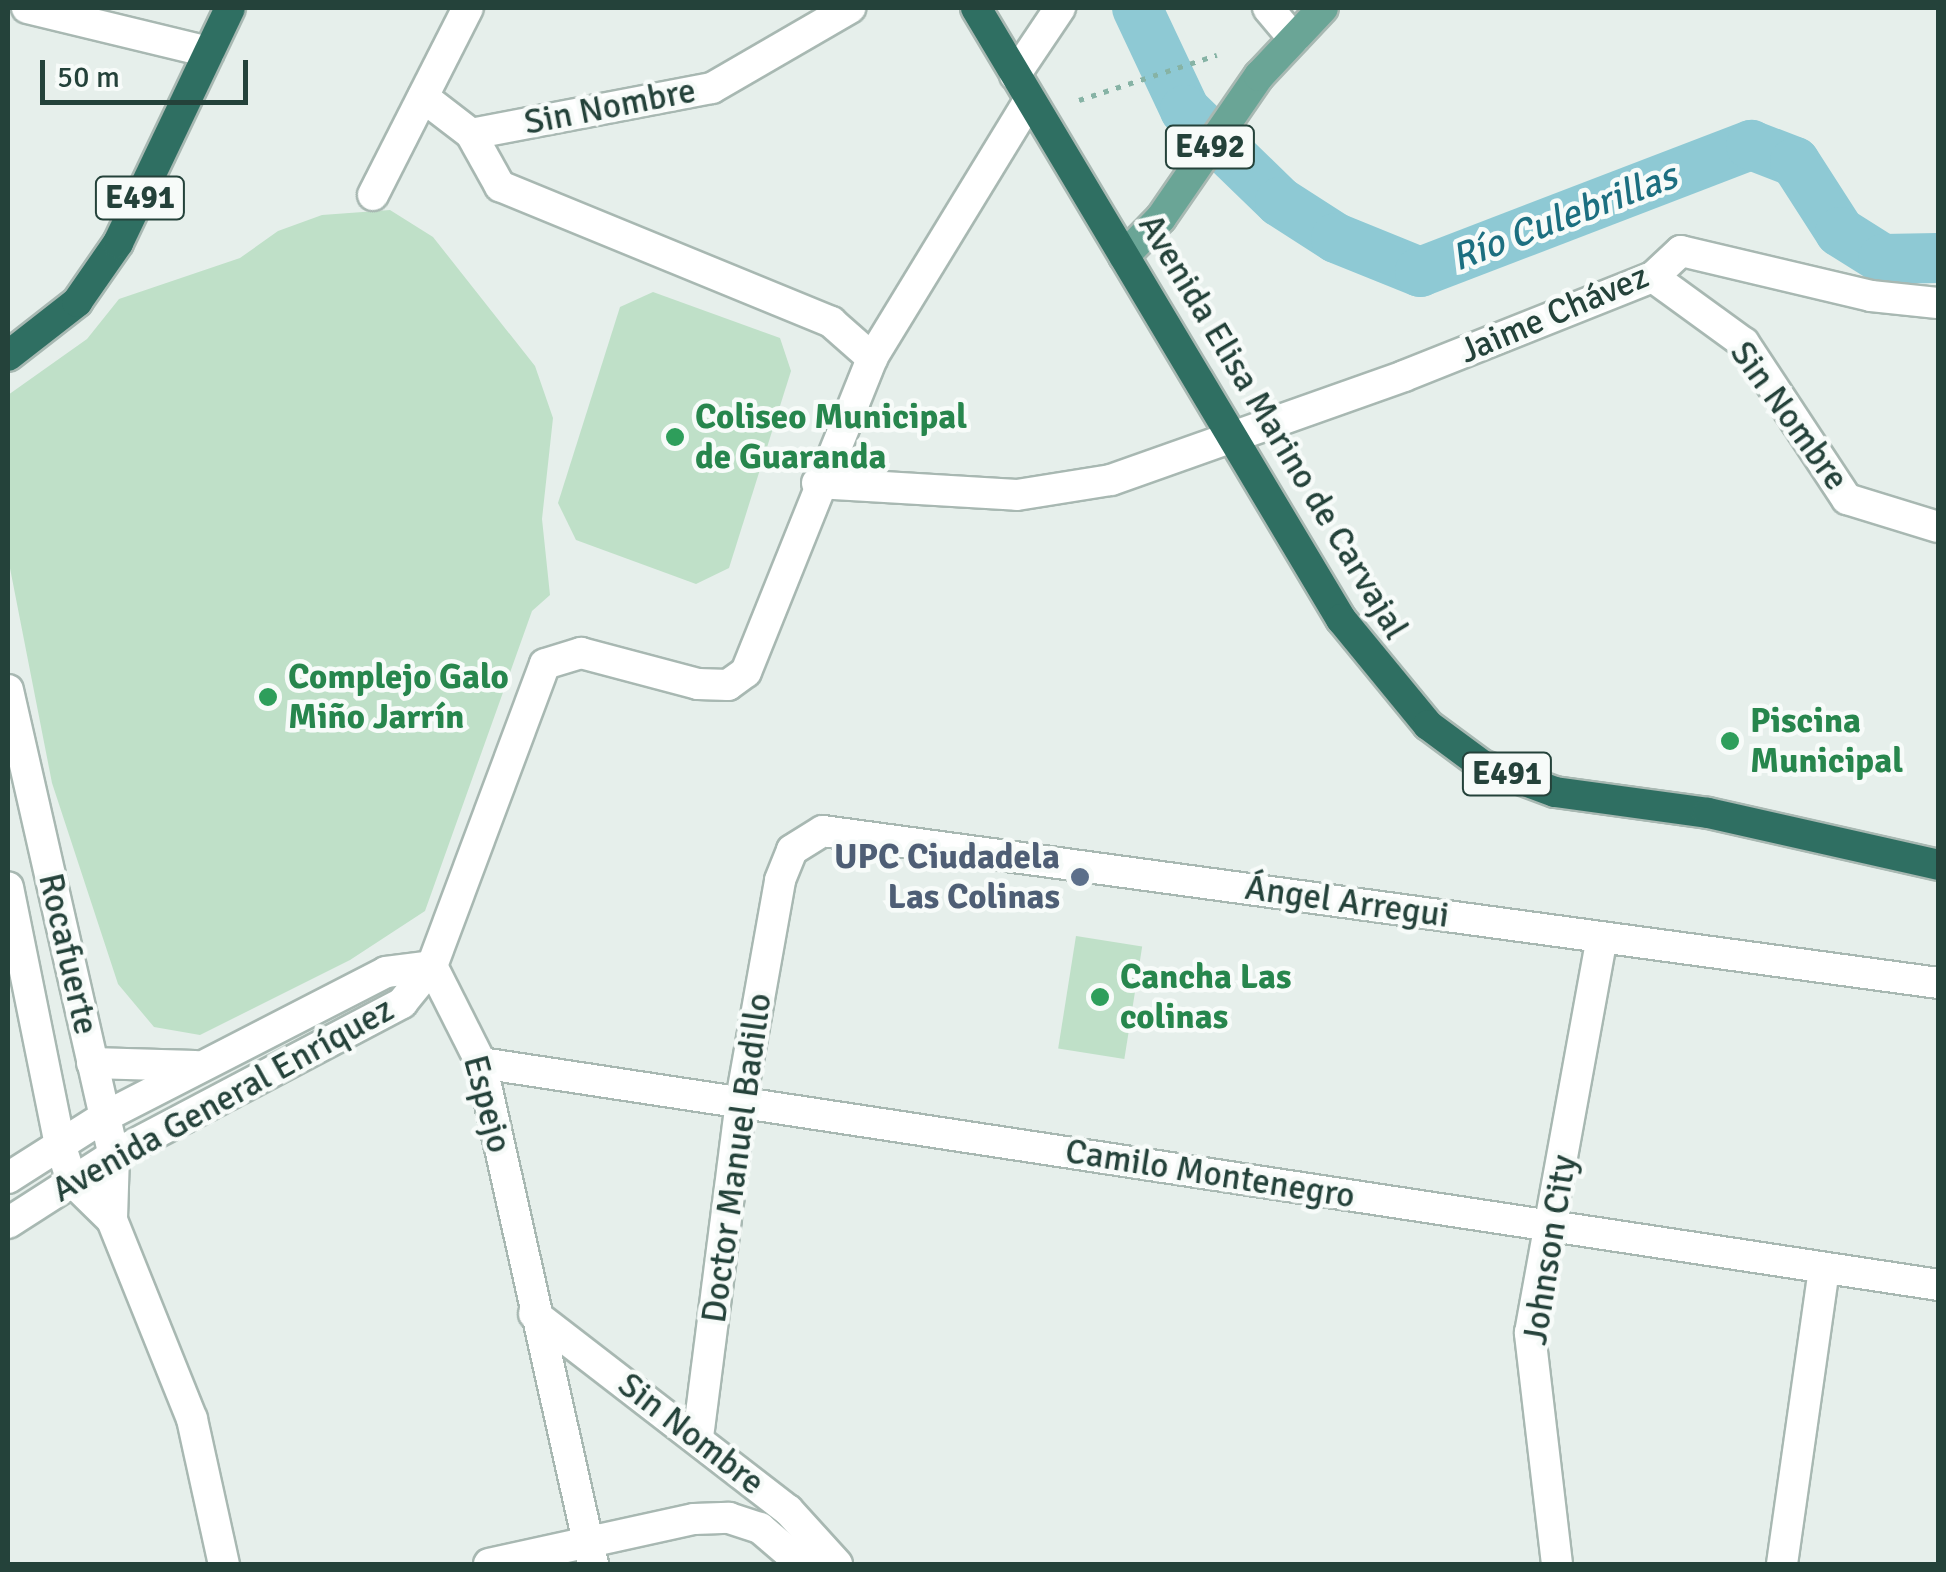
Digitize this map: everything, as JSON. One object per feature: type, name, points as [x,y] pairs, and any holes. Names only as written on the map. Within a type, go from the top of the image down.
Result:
[{"type":"highway","name":"E491","points":[[8,356],[77,302],[118,244],[230,8]]},
{"type":"highway","name":"Avenida Elisa Marino de Carvajal","points":[[976,8],[1340,619],[1388,683],[1482,765],[1554,792],[1708,813],[1938,865]]},
{"type":"main road","name":"E492","points":[[1124,256],[1161,218],[1259,76],[1323,8]]},
{"type":"street","points":[[26,8],[208,52]]},
{"type":"street","points":[[373,195],[468,8]]},
{"type":"street","name":"Sin Nombre","points":[[471,134],[712,88],[850,8]]},
{"type":"street","points":[[432,966],[546,664],[581,653],[698,684],[728,685],[746,672],[816,483],[872,358],[1023,87],[1060,8]]},
{"type":"street","points":[[1268,8],[1294,38]]},
{"type":"street","points":[[423,97],[471,134],[500,186],[831,322],[872,358]]},
{"type":"street","name":"Jaime Chávez","points":[[816,483],[1016,495],[1111,480],[1654,277],[1681,251],[1871,296],[1938,304]]},
{"type":"street","name":"Sin Nombre","points":[[1654,277],[1744,343],[1848,498],[1938,527]]},
{"type":"street","name":"Rocafuerte","points":[[8,690],[114,1155],[112,1220],[192,1419],[224,1564]]},
{"type":"street","name":"Ángel Arregui","points":[[780,880],[792,850],[823,831],[1938,983]]},
{"type":"street","name":"Doctor Manuel Badillo","points":[[698,1437],[741,1100],[780,880]]},
{"type":"street","name":"Rocafuerte","points":[[8,887],[60,1145],[72,1181],[112,1220]]},
{"type":"street","name":"Johnson City","points":[[1556,1564],[1530,1333],[1602,937]]},
{"type":"street","name":"Espejo","points":[[432,966],[481,1063],[590,1552]]},
{"type":"street","name":"Avenida General Enríquez","points":[[8,1178],[104,1117],[386,972],[432,966]]},
{"type":"street","name":"Avenida General Enríquez","points":[[8,1223],[114,1155],[402,1004],[432,966]]},
{"type":"street","points":[[92,1063],[213,1064]]},
{"type":"street","name":"Camilo Montenegro","points":[[481,1063],[1938,1285]]},
{"type":"street","points":[[1782,1564],[1824,1268]]},
{"type":"street","name":"Sin Nombre","points":[[534,1314],[788,1510],[837,1564]]},
{"type":"street","points":[[489,1564],[590,1552],[729,1518],[760,1528],[802,1564]]},
{"type":"path","points":[[1079,100],[1217,55]]},
{"type":"green space","name":"Complejo Galo Miño Jarrín","points":[[390,210],[433,237],[535,366],[553,418],[542,519],[550,595],[532,611],[425,911],[350,960],[200,1035],[154,1027],[118,984],[52,783],[8,558],[8,395],[87,339],[119,299],[240,258],[278,231],[322,215]]},
{"type":"green space","name":"Coliseo Municipal de Guaranda","points":[[653,292],[780,338],[791,371],[729,568],[696,584],[576,540],[558,503],[620,307]]},
{"type":"green space","name":"Cancha Las colinas","points":[[1076,936],[1142,946],[1124,1059],[1058,1049]]},
{"type":"waterway","name":"Río Culebrillas","points":[[1137,8],[1185,110],[1280,202],[1336,238],[1420,272],[1751,145],[1795,162],[1840,232],[1883,259],[1938,258]]},
{"type":"place","name":"Coliseo Municipal de Guaranda","points":[[675,437]]},
{"type":"place","name":"Complejo Galo Miño Jarrín","points":[[268,697]]},
{"type":"place","name":"Piscina Municipal","points":[[1730,741]]},
{"type":"place","name":"UPC Ciudadela Las Colinas","points":[[1080,877]]},
{"type":"place","name":"Cancha Las colinas","points":[[1100,997]]}]
